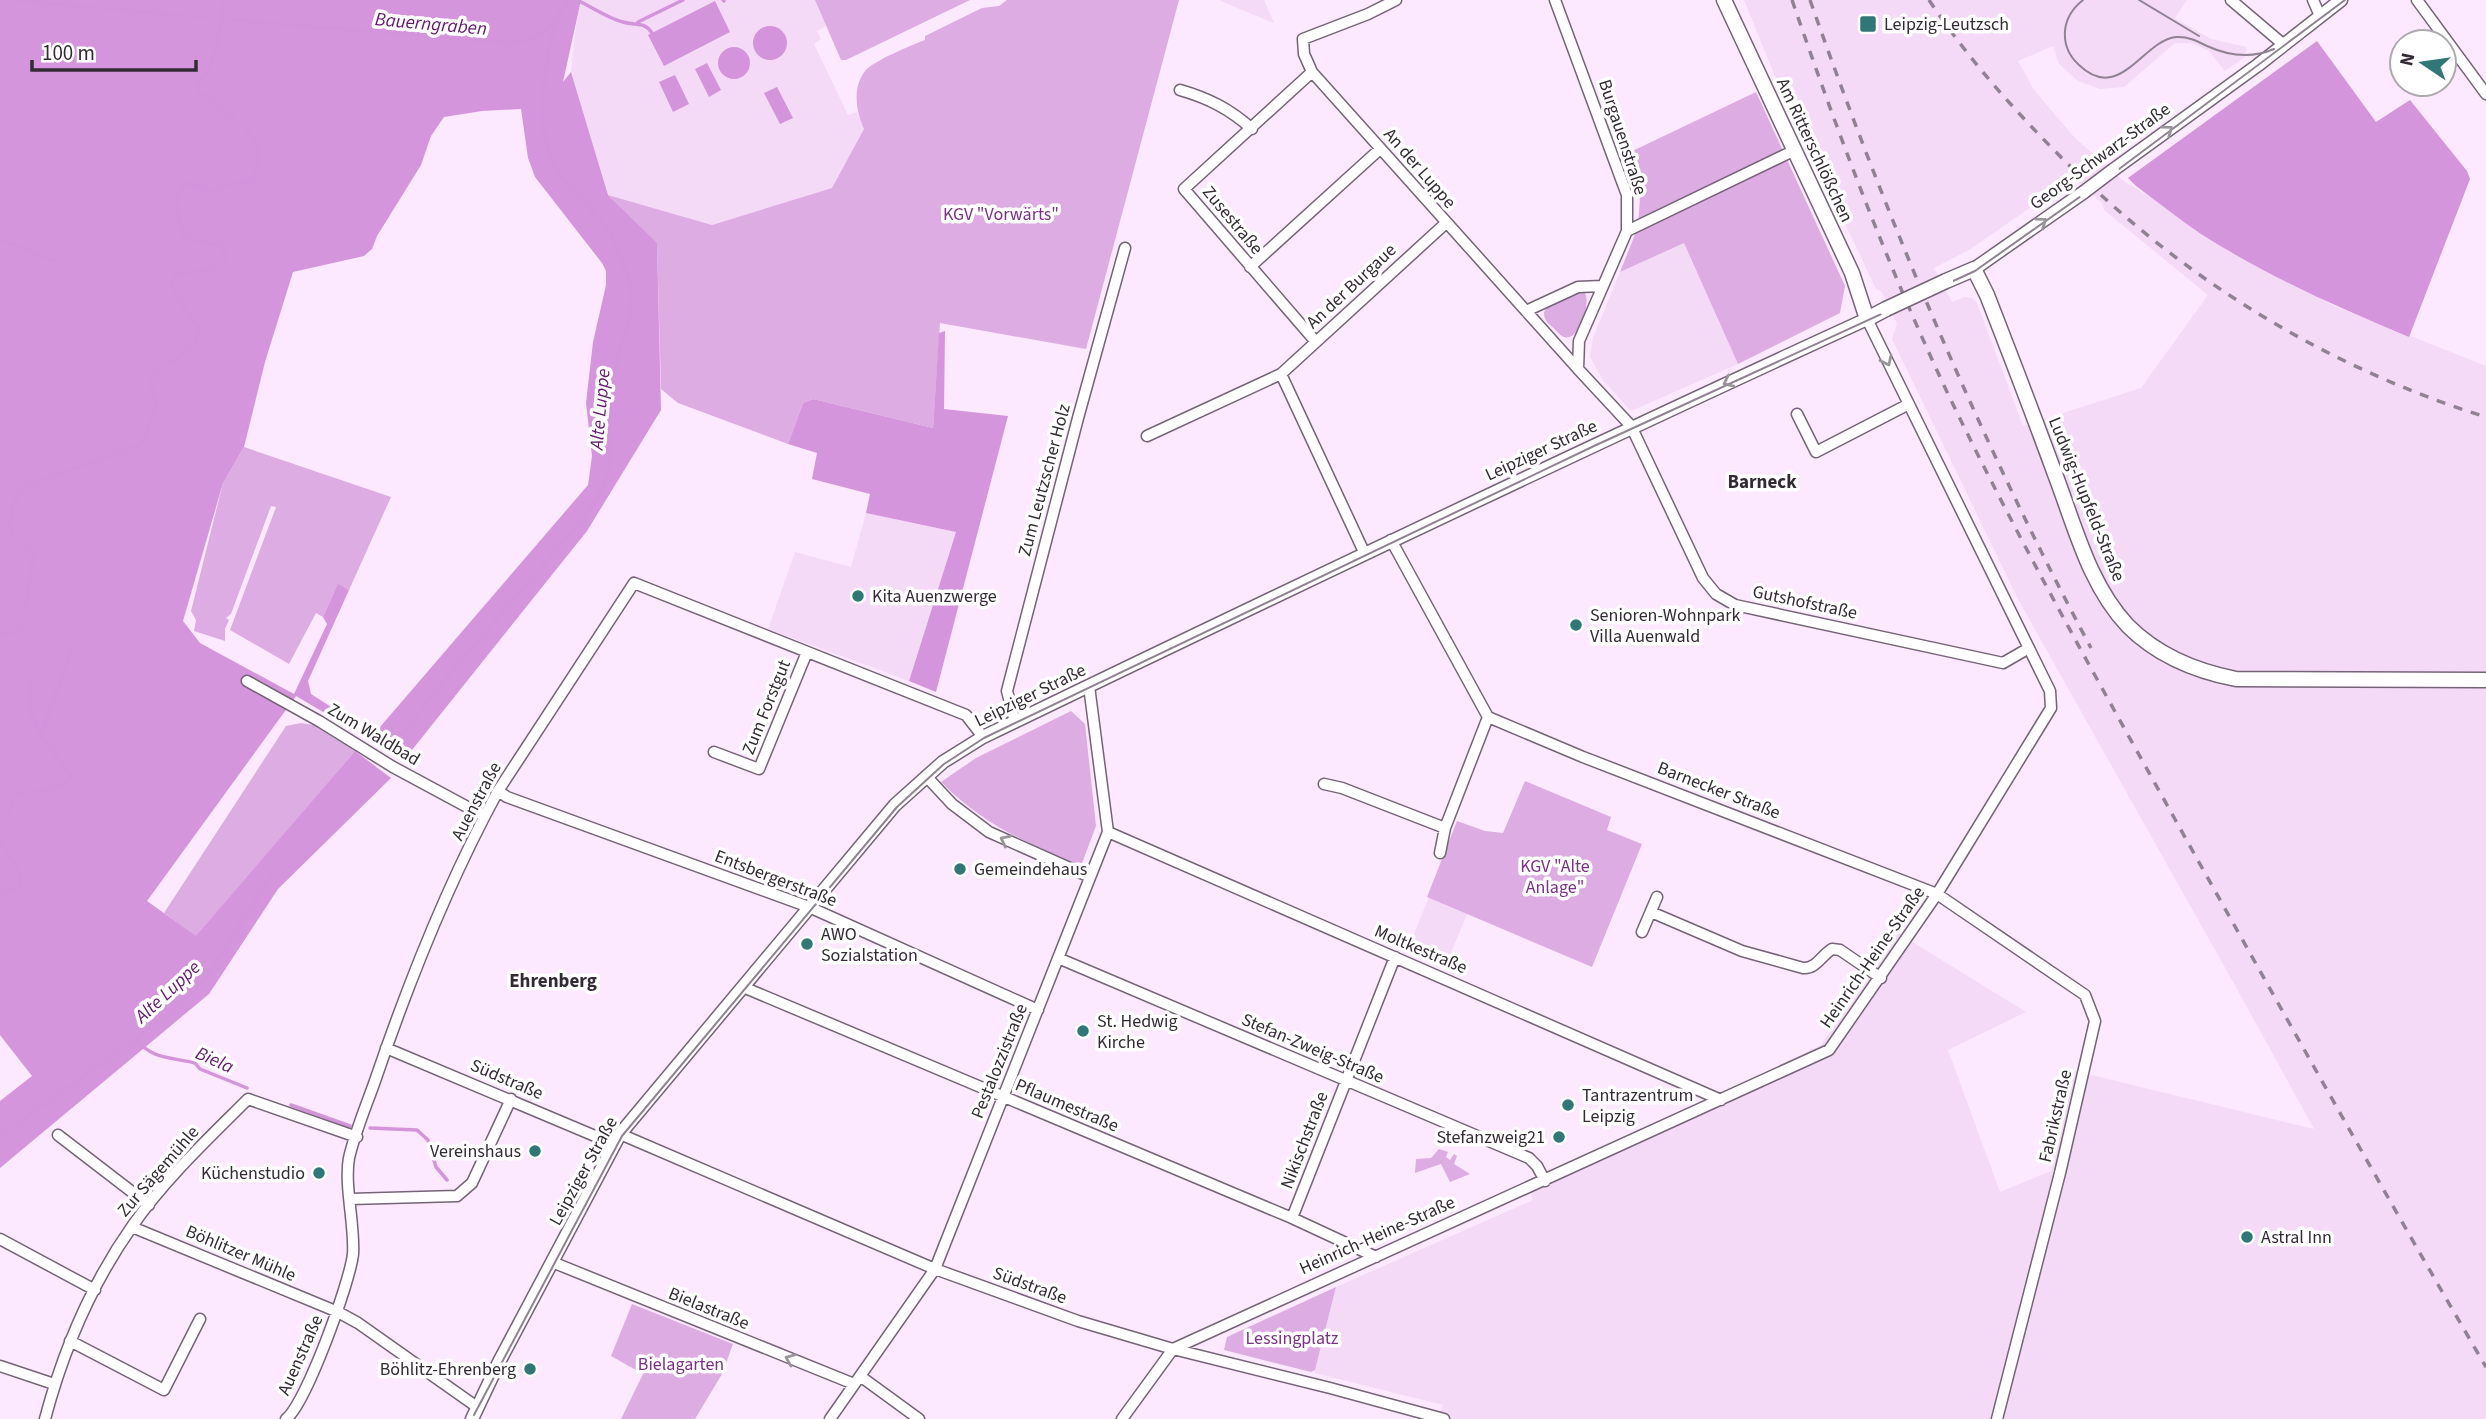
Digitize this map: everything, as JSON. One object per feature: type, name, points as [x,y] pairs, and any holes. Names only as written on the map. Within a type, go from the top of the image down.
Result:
[{"type":"main road","name":"Am Ritterschlößchen","points":[[1724,0],[1852,273],[1867,319]]},
{"type":"main road","name":"Georg-Schwarz-Straße","points":[[1867,319],[1973,269]]},
{"type":"main road","name":"Ludwig-Hupfeld-Straße","points":[[1973,269],[1987,295],[2091,568],[2104,595],[2138,635],[2176,661],[2197,670],[2236,679],[2486,680]]},
{"type":"street","name":"An der Luppe","points":[[1396,0],[1303,40],[1304,54],[1312,72],[1526,311]]},
{"type":"street","name":"Burgauenstraße","points":[[1555,0],[1627,195],[1627,231],[1579,341],[1578,369]]},
{"type":"street","points":[[2231,0],[2284,44]]},
{"type":"street","points":[[2314,0],[2315,9],[2320,16]]},
{"type":"street","name":"Georg-Schwarz-Straße","points":[[1973,269],[2084,192],[2341,0]]},
{"type":"street","points":[[2417,0],[2486,94]]},
{"type":"street","name":"Zusestraße","points":[[1312,72],[1184,190],[1316,342]]},
{"type":"street","points":[[1180,90],[1213,101],[1235,114],[1252,129]]},
{"type":"street","points":[[1250,267],[1380,149]]},
{"type":"street","points":[[1627,231],[1793,151]]},
{"type":"street","name":"An der Burgaue","points":[[1147,436],[1280,374],[1446,223]]},
{"type":"street","name":"Zum Leutzscher Holz","points":[[1015,722],[1007,691],[1125,248]]},
{"type":"street","points":[[1602,286],[1578,287],[1526,311],[1631,426]]},
{"type":"street","name":"Heinrich-Heine-Straße","points":[[1122,1419],[1173,1349],[1829,1050],[1881,978],[1937,894],[2052,708],[2050,691],[1867,319]]},
{"type":"street","name":"Leipziger Straße","points":[[475,1415],[617,1139],[809,907],[895,806],[926,776],[983,737],[1364,552],[1631,426],[1867,319]]},
{"type":"street","points":[[1280,374],[1364,552]]},
{"type":"street","points":[[1797,414],[1816,452],[1909,404]]},
{"type":"street","name":"Gutshofstraße","points":[[1631,426],[1703,578],[1716,594],[1735,605],[2003,663],[2029,648]]},
{"type":"street","points":[[1391,540],[1488,717],[1446,828],[1440,853]]},
{"type":"street","name":"Auenstraße","points":[[286,1419],[293,1414],[338,1312],[353,1253],[349,1160],[386,1048],[423,953],[484,816],[498,791],[634,583],[966,715],[983,737]]},
{"type":"street","name":"Zum Forstgut","points":[[714,752],[759,769],[807,652]]},
{"type":"street","name":"Zum Waldbad","points":[[247,681],[393,767],[484,816]]},
{"type":"street","name":"Pestalozzistraße","points":[[830,1419],[935,1269],[1108,832],[1089,686]]},
{"type":"street","name":"Barnecker Straße","points":[[1488,717],[1583,757],[1937,894]]},
{"type":"street","points":[[926,776],[952,804],[989,832],[1090,877]]},
{"type":"street","points":[[1324,784],[1342,788],[1446,828]]},
{"type":"street","name":"Entsbergerstraße","points":[[498,791],[507,797],[809,907],[1038,1010]]},
{"type":"street","name":"Moltkestraße","points":[[1108,832],[1721,1100]]},
{"type":"street","name":"Fabrikstraße","points":[[1937,894],[2085,995],[2095,1021],[2060,1173],[1997,1419]]},
{"type":"street","points":[[1642,932],[1657,897]]},
{"type":"street","points":[[1651,912],[1742,951],[1803,968],[1815,965],[1832,949],[1840,950],[1881,978]]},
{"type":"street","name":"Nikischstraße","points":[[1292,1218],[1395,957]]},
{"type":"street","name":"Stefan-Zweig-Straße","points":[[1058,958],[1529,1158],[1538,1166],[1545,1181]]},
{"type":"street","name":"Pflaumestraße","points":[[743,987],[1292,1218],[1376,1257]]},
{"type":"street","name":"Südstraße","points":[[386,1048],[935,1269],[1078,1321],[1173,1349],[1444,1419]]},
{"type":"street","name":"Zur Sägemühle","points":[[45,1419],[54,1384],[70,1342],[95,1290],[132,1227],[178,1170],[248,1099],[356,1137]]},
{"type":"street","points":[[350,1199],[457,1196],[472,1183],[511,1099]]},
{"type":"street","points":[[58,1135],[149,1205]]},
{"type":"street","name":"Böhlitzer Mühle","points":[[132,1227],[338,1312],[358,1323],[475,1415]]},
{"type":"street","points":[[0,1239],[95,1290]]},
{"type":"street","name":"Bielastraße","points":[[552,1262],[857,1380],[919,1419]]},
{"type":"street","points":[[70,1342],[164,1390],[200,1319]]},
{"type":"street","points":[[0,1367],[54,1384]]},
{"type":"street","points":[[1397,1419],[1404,1409]]},
{"type":"shaded area","points":[[0,0],[581,0],[563,82],[571,72],[608,195],[657,243],[661,410],[587,531],[404,760],[371,740],[374,734],[588,485],[592,456],[586,403],[593,342],[606,285],[606,271],[535,177],[528,158],[521,109],[444,117],[431,136],[421,165],[377,236],[372,249],[364,256],[293,272],[265,362],[244,447],[223,483],[183,621],[200,643],[294,694],[327,624],[323,617],[338,584],[349,590],[308,681],[311,694],[339,712],[335,719],[296,696],[147,901],[196,936],[355,751],[391,778],[278,889],[209,994],[0,1168],[0,1101],[32,1076],[0,1035]]},
{"type":"shaded area","points":[[581,0],[815,0],[826,26],[817,31],[821,39],[814,44],[848,115],[857,112],[864,129],[833,188],[712,225],[608,195],[571,72]]},
{"type":"shaded area","points":[[1219,0],[1264,0],[1274,23],[1230,5]]},
{"type":"shaded area","points":[[1744,0],[2187,0],[2175,18],[2211,39],[2247,47],[2245,57],[2225,71],[2209,51],[2192,43],[2175,43],[2124,87],[2100,89],[2078,81],[2059,64],[2053,46],[2018,61],[2034,90],[2075,138],[2125,182],[2330,304],[2486,366],[2486,1419],[1438,1419],[1443,1405],[1314,1373],[1336,1287],[1533,1200],[1529,1187],[1821,1045],[1898,933],[2026,1012],[1948,1050],[2000,1192],[2051,1171],[2075,1071],[2314,1129],[2019,601],[1892,339],[1897,324],[1882,292],[1876,289],[1772,69]],"holes":[[[2073,178],[2102,203],[2104,210],[2208,295],[2141,388],[2023,426],[1977,303],[1972,298],[1965,297],[1952,302],[1934,268],[1969,250]]]},
{"type":"shaded area","points":[[715,1],[730,32],[664,66],[648,35]]},
{"type":"shaded area","points":[[770,26],[782,31],[787,43],[782,55],[770,60],[758,55],[753,43],[758,31]]},
{"type":"shaded area","points":[[2317,41],[2376,122],[2410,100],[2467,171],[2470,179],[2409,337],[2251,264],[2201,234],[2128,178]]},
{"type":"shaded area","points":[[734,47],[745,52],[750,63],[745,74],[734,79],[723,74],[718,63],[723,52]]},
{"type":"shaded area","points":[[707,63],[721,90],[709,97],[695,69]]},
{"type":"shaded area","points":[[675,75],[689,104],[673,112],[659,82]]},
{"type":"shaded area","points":[[777,87],[793,118],[780,124],[764,93]]},
{"type":"shaded area","points":[[1684,242],[1738,364],[1631,411],[1602,379],[1590,357],[1593,338],[1620,272]]},
{"type":"shaded area","points":[[945,331],[944,409],[1008,416],[936,692],[909,681],[956,532],[866,513],[870,494],[812,479],[817,453],[788,444],[803,403],[813,399],[933,428],[939,333]]},
{"type":"shaded area","name":"Kita Auenzwerge","points":[[866,513],[956,532],[909,681],[768,629],[795,552],[851,567]]},
{"type":"shaded area","points":[[1429,897],[1467,914],[1445,967],[1407,951]]},
{"type":"green space","points":[[815,0],[970,0],[846,60],[841,60]]},
{"type":"green space","name":"KGV \"Vorwärts\"","points":[[1007,0],[1179,0],[1086,349],[940,323],[933,428],[813,399],[803,403],[788,444],[678,403],[661,389],[657,244],[608,195],[712,225],[832,188],[864,129],[859,115],[857,92],[865,71],[884,58],[925,40],[925,36],[982,8],[999,6]]},
{"type":"green space","points":[[1756,92],[1845,286],[1840,313],[1738,364],[1684,243],[1620,272],[1638,227],[1640,197],[1624,155]]},
{"type":"green space","points":[[1577,293],[1585,293],[1585,313],[1574,334],[1564,337],[1547,321],[1544,312],[1548,306]]},
{"type":"green space","points":[[244,447],[391,497],[349,590],[338,585],[323,617],[316,613],[289,664],[230,630],[276,507],[271,506],[231,614],[226,618],[229,620],[225,629],[225,641],[194,631],[196,620],[191,611],[223,483]]},
{"type":"green space","points":[[1071,711],[1085,724],[1096,826],[1081,866],[1006,832],[957,797],[941,782],[976,758]]},
{"type":"green space","points":[[301,723],[313,725],[355,751],[196,937],[164,913],[286,726]]},
{"type":"green space","name":"KGV \"Alte Anlage\"","points":[[1525,781],[1611,817],[1607,830],[1642,844],[1592,967],[1427,897],[1457,821],[1485,831],[1503,833]]},
{"type":"green space","points":[[1439,1149],[1448,1152],[1446,1157],[1450,1160],[1454,1154],[1457,1156],[1454,1164],[1470,1174],[1450,1182],[1441,1164],[1415,1173],[1416,1159],[1431,1158]]},
{"type":"green space","name":"Lessingplatz","points":[[1336,1287],[1315,1370],[1311,1372],[1224,1350],[1227,1337]]},
{"type":"green space","name":"Bielagarten","points":[[632,1304],[733,1344],[722,1374],[695,1419],[621,1419],[643,1374],[611,1356]]},
{"type":"waterway","name":"Bauerngraben","points":[[11,0],[209,18]]},
{"type":"waterway","points":[[25,607],[34,554],[12,538],[10,524],[13,506],[21,488],[142,444],[157,405],[150,378],[196,343],[199,328],[170,284],[177,274],[215,269],[226,258],[222,246],[184,236],[177,208],[178,195],[186,183],[213,192],[234,183],[252,181],[255,173],[258,161],[255,140],[232,117],[198,91],[199,82],[215,55],[224,0]]},
{"type":"waterway","name":"Bauerngraben","points":[[230,20],[514,43],[541,34],[558,17],[568,0]]},
{"type":"waterway","points":[[577,0],[617,20],[642,25],[652,33]]},
{"type":"waterway","points":[[638,22],[683,0]]},
{"type":"waterway","name":"Alte Luppe","points":[[393,748],[436,690],[586,515],[604,484],[608,470],[610,394],[629,317],[631,290],[619,253],[608,231],[563,178],[547,145],[543,92],[555,24]]},
{"type":"waterway","points":[[0,239],[55,261]]},
{"type":"waterway","points":[[0,634],[17,632],[22,621]]},
{"type":"waterway","points":[[0,820],[10,810],[18,793],[55,789],[70,779],[71,776],[42,733],[71,650]]},
{"type":"waterway","points":[[30,679],[30,712],[42,737]]},
{"type":"waterway","name":"Alte Luppe","points":[[0,1136],[136,1039],[168,1014],[206,978],[270,878],[376,772]]},
{"type":"waterway","points":[[0,841],[21,875],[21,887],[17,890],[0,891]]},
{"type":"waterway","name":"Biela","points":[[136,1039],[149,1051],[163,1057],[195,1063],[200,1069],[247,1088]]},
{"type":"waterway","name":"Biela","points":[[291,1105],[350,1126]]},
{"type":"waterway","name":"Biela","points":[[370,1128],[417,1130],[428,1140],[436,1167],[447,1180]]},
{"type":"tram line","points":[[2083,0],[2068,18],[2065,41],[2072,58],[2094,75],[2107,78],[2119,74],[2164,41],[2176,37],[2188,38],[2224,52],[2240,55],[2274,49]]},
{"type":"tram line","points":[[2139,0],[2199,36]]},
{"type":"tram line","points":[[474,1415],[622,1136],[897,807],[944,764],[984,738],[1594,446],[1975,271],[2115,172],[2345,0]]},
{"type":"railway","points":[[1792,0],[1884,249],[1977,453],[2037,570],[2132,742],[2486,1367]]},
{"type":"railway","points":[[1810,0],[1871,166],[1938,329],[2011,490],[2091,648]]},
{"type":"railway","points":[[1929,0],[2000,92],[2080,176]]},
{"type":"railway","points":[[2101,195],[2143,232],[2188,266],[2281,327],[2381,378],[2486,417]]},
{"type":"place","name":"Leipzig-Leutzsch","points":[[1868,24]]},
{"type":"place","name":"Kita Auenzwerge","points":[[858,596]]},
{"type":"place","name":"Senioren-Wohnpark Villa Auenwald","points":[[1576,625]]},
{"type":"place","name":"Gemeindehaus","points":[[960,869]]},
{"type":"place","name":"AWO Sozialstation","points":[[807,944]]},
{"type":"place","name":"St. Hedwig Kirche","points":[[1083,1031]]},
{"type":"place","name":"Tantrazentrum Leipzig","points":[[1568,1105]]},
{"type":"place","name":"Stefanzweig21","points":[[1559,1137]]},
{"type":"place","name":"Vereinshaus","points":[[535,1151]]},
{"type":"place","name":"Küchenstudio","points":[[319,1173]]},
{"type":"place","name":"Astral Inn","points":[[2247,1237]]},
{"type":"place","name":"Böhlitz-Ehrenberg","points":[[530,1369]]},
{"type":"district","name":"Barneck","points":[[1762,481]]},
{"type":"district","name":"Ehrenberg","points":[[553,980]]}]
